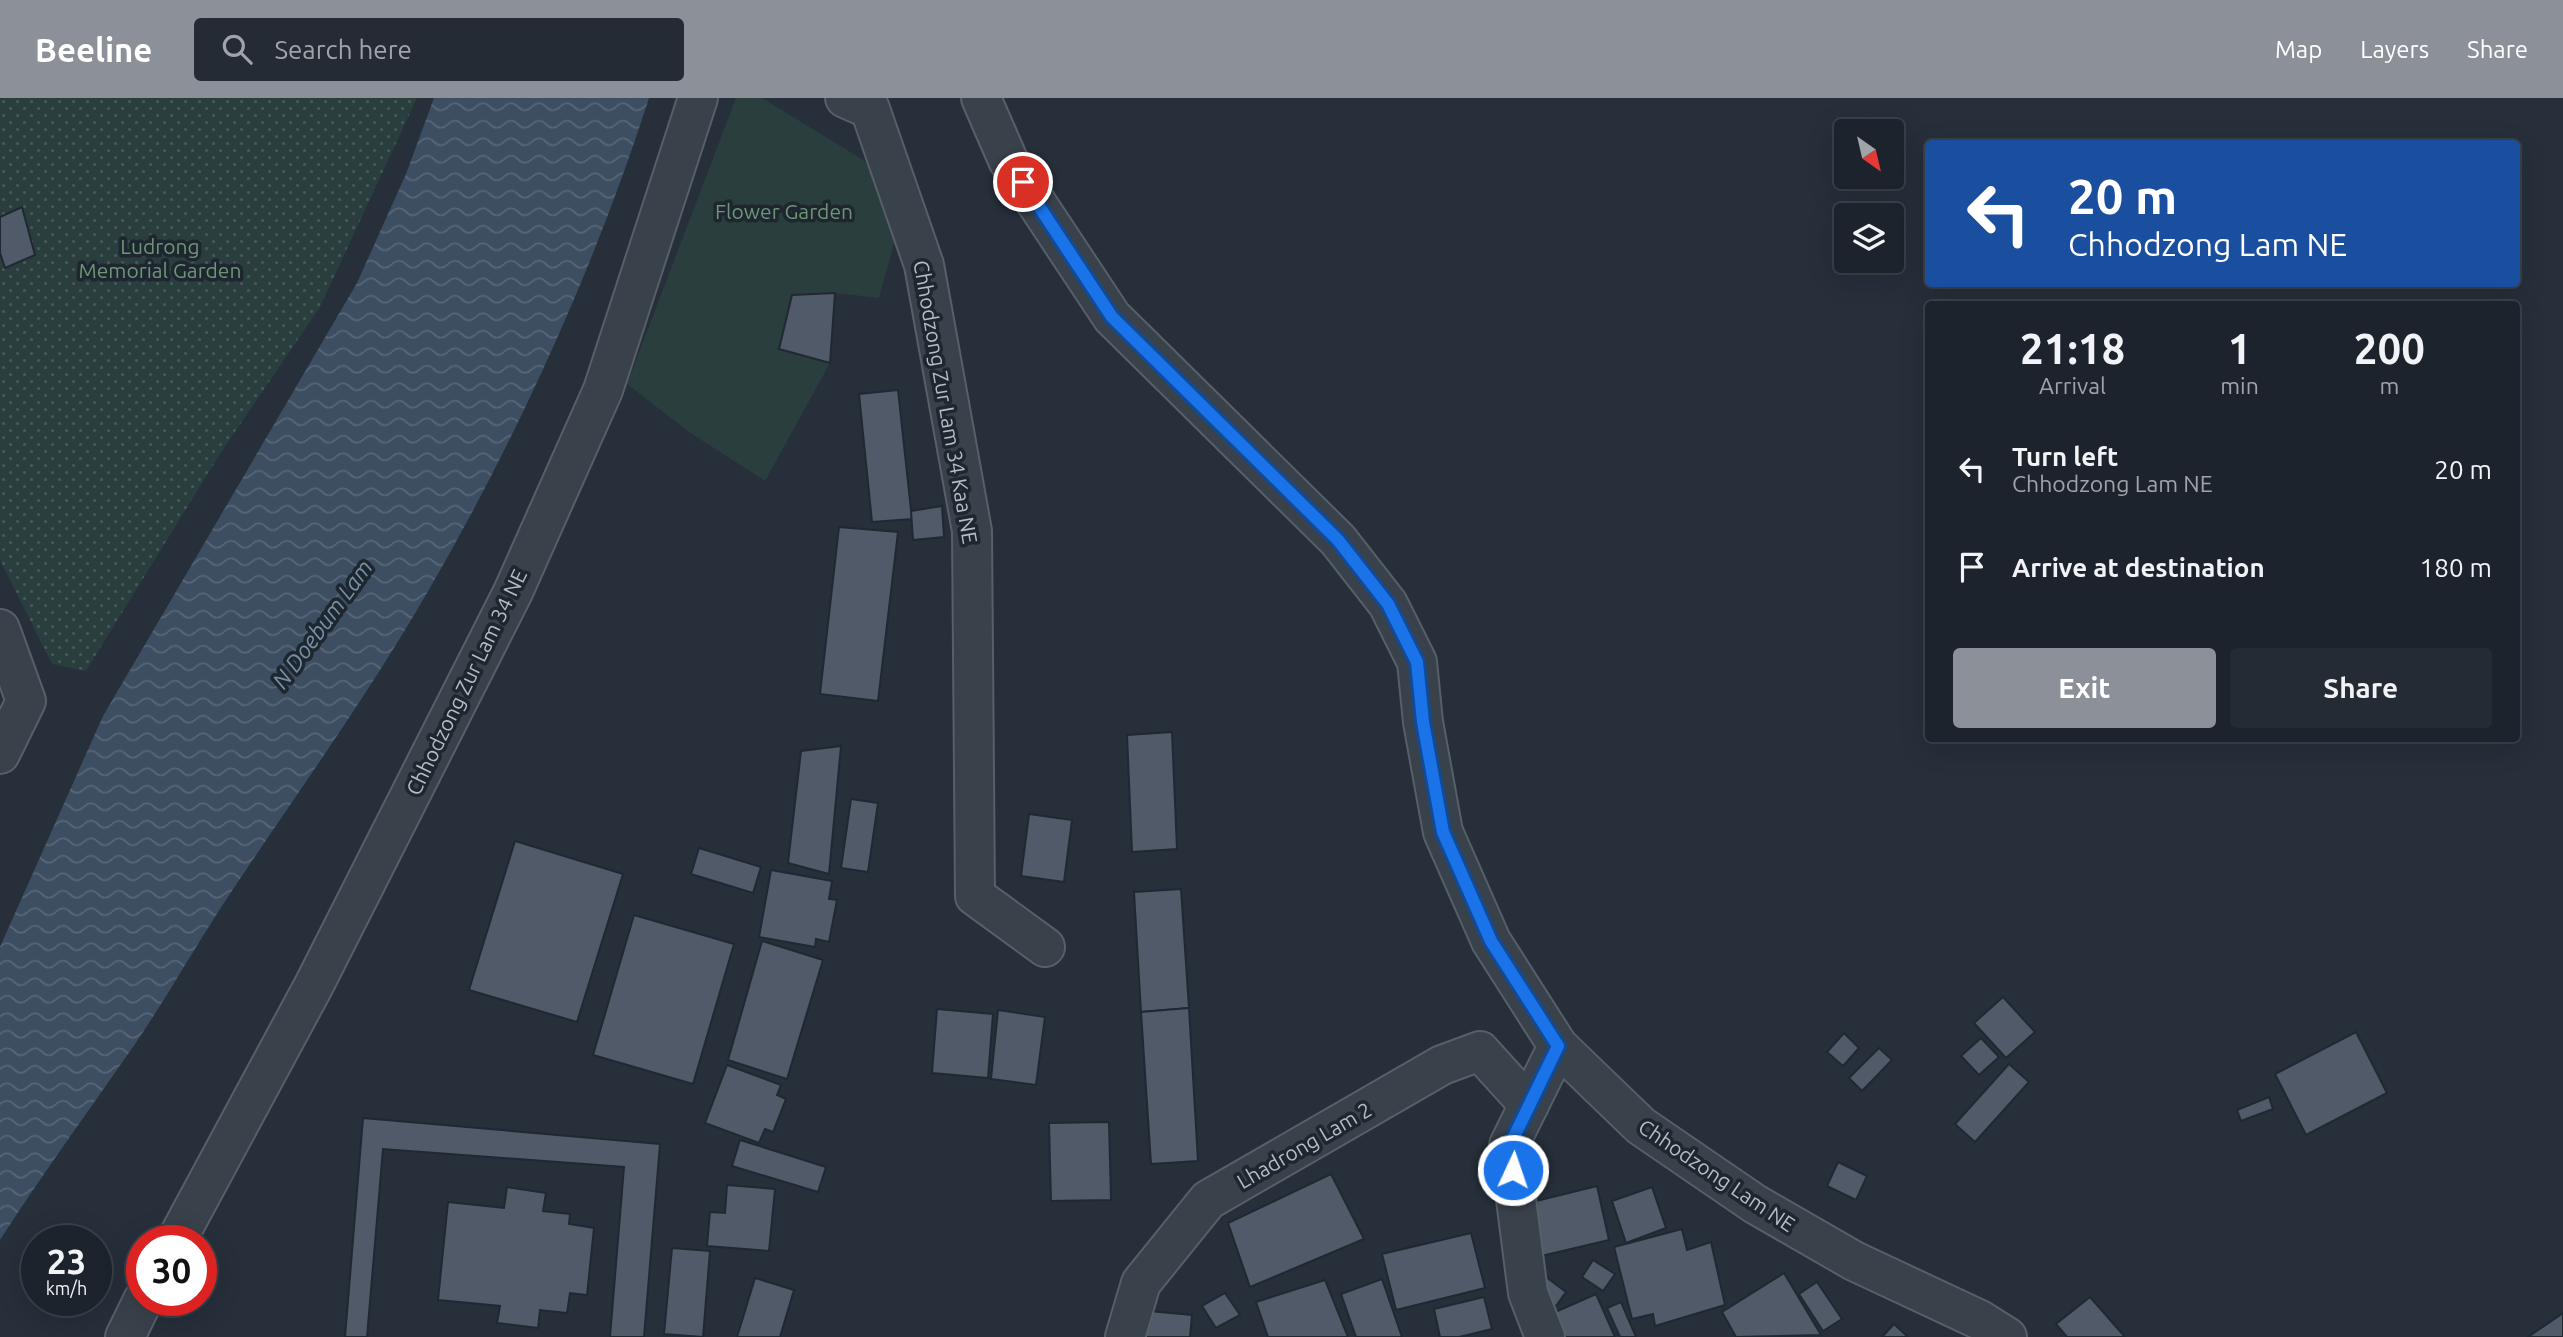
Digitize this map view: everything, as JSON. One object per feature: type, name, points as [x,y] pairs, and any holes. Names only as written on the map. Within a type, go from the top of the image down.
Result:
[{"type":"street","name":"Chhodzong Zur Lam 34 NE","points":[[185,1225],[314,985],[513,592],[603,390],[698,98]]},
{"type":"street","name":"Chhodzong Zur Lam 34 Kaa NE","points":[[845,98],[870,109],[924,265],[972,531],[975,896],[1045,947]]},
{"type":"street","name":"Chhodzong Lam NE","points":[[981,98],[1008,160],[1112,317],[1338,540],[1388,604],[1417,662],[1423,722],[1443,832],[1491,941],[1558,1046],[1641,1126],[1755,1204],[1854,1262],[1979,1320],[2007,1337]]},
{"type":"street","points":[[0,629],[26,701],[0,754]]},
{"type":"street","points":[[1545,1337],[1528,1293],[1510,1145],[1558,1046]]},
{"type":"street","name":"Lhadrong Lam 2","points":[[1125,1337],[1141,1283],[1208,1200],[1443,1065],[1480,1051],[1529,1105]]},
{"type":"street","points":[[125,1337],[135,1316]]},
{"type":"green space","name":"Ludrong Memorial Garden","points":[[0,98],[417,98],[320,307],[220,454],[86,671],[52,664],[0,560]]},
{"type":"green space","name":"Flower Garden","points":[[736,98],[762,98],[909,188],[879,298],[835,293],[791,296],[780,349],[830,363],[765,481],[689,432],[627,384]]},
{"type":"water","name":"N Doebum Lam","points":[[434,98],[649,98],[604,225],[551,352],[460,535],[378,674],[220,909],[146,1027],[0,1240],[0,947],[103,716],[357,283],[406,174]]},
{"type":"building","points":[[22,207],[35,255],[5,268],[0,253],[0,217]]},
{"type":"building","points":[[835,293],[830,363],[779,349],[792,295]]},
{"type":"building","points":[[898,390],[912,519],[872,522],[859,394]]},
{"type":"building","points":[[942,506],[944,537],[913,540],[911,511]]},
{"type":"building","points":[[839,527],[898,532],[878,701],[820,694]]},
{"type":"building","points":[[1172,732],[1177,849],[1132,852],[1127,735]]},
{"type":"building","points":[[841,746],[829,874],[788,863],[801,751]]},
{"type":"building","points":[[851,799],[878,803],[868,872],[841,868]]},
{"type":"building","points":[[1029,814],[1072,820],[1064,882],[1021,876]]},
{"type":"building","points":[[515,841],[623,874],[577,1022],[469,990]]},
{"type":"building","points":[[699,848],[761,867],[753,893],[691,874]]},
{"type":"building","points":[[771,870],[832,881],[829,899],[837,900],[829,942],[816,939],[815,947],[759,937]]},
{"type":"building","points":[[1181,889],[1189,1008],[1141,1012],[1134,892]]},
{"type":"building","points":[[634,915],[734,944],[693,1084],[593,1055]]},
{"type":"building","points":[[762,941],[823,960],[787,1079],[728,1060]]},
{"type":"building","points":[[2003,997],[2035,1032],[2006,1058],[1974,1023]]},
{"type":"building","points":[[1189,1008],[1198,1161],[1151,1164],[1141,1012]]},
{"type":"building","points":[[937,1009],[993,1014],[988,1078],[932,1073]]},
{"type":"building","points":[[998,1010],[1045,1017],[1036,1085],[991,1079]]},
{"type":"building","points":[[2356,1032],[2387,1093],[2306,1135],[2275,1074]]},
{"type":"building","points":[[1844,1033],[1859,1048],[1843,1066],[1827,1052]]},
{"type":"building","points":[[1981,1038],[1999,1057],[1979,1075],[1961,1056]]},
{"type":"building","points":[[1879,1048],[1892,1060],[1862,1091],[1849,1078]]},
{"type":"building","points":[[2009,1064],[2029,1082],[1975,1142],[1955,1124]]},
{"type":"building","points":[[727,1065],[781,1085],[777,1095],[786,1099],[773,1132],[765,1129],[759,1143],[705,1123]]},
{"type":"building","points":[[2269,1097],[2273,1109],[2241,1121],[2237,1110]]},
{"type":"building","points":[[363,1118],[660,1144],[644,1337],[610,1337],[624,1167],[383,1149],[367,1337],[345,1337]]},
{"type":"building","points":[[1109,1122],[1111,1200],[1051,1201],[1049,1123]]},
{"type":"building","points":[[740,1140],[826,1167],[818,1192],[732,1166]]},
{"type":"building","points":[[1838,1162],[1867,1176],[1856,1200],[1827,1186]]},
{"type":"building","points":[[1331,1174],[1364,1239],[1250,1287],[1228,1223]]},
{"type":"building","points":[[727,1185],[775,1189],[769,1251],[707,1246],[710,1212],[725,1213]]},
{"type":"building","points":[[1597,1186],[1609,1240],[1537,1257],[1524,1204]]},
{"type":"building","points":[[507,1187],[546,1193],[543,1211],[570,1214],[569,1224],[594,1228],[587,1295],[570,1293],[567,1313],[540,1310],[538,1328],[497,1323],[500,1306],[438,1300],[448,1202],[504,1208]]},
{"type":"building","points":[[1652,1187],[1666,1228],[1626,1243],[1612,1201]]},
{"type":"building","points":[[1682,1229],[1687,1250],[1711,1242],[1725,1305],[1655,1326],[1653,1314],[1632,1319],[1614,1247]]},
{"type":"building","points":[[1471,1233],[1485,1288],[1396,1310],[1382,1254]]},
{"type":"building","points":[[672,1248],[710,1251],[703,1337],[664,1334]]},
{"type":"building","points":[[1593,1260],[1615,1274],[1603,1291],[1582,1277]]},
{"type":"building","points":[[1784,1273],[1821,1335],[1736,1337],[1722,1312]]},
{"type":"building","points":[[1546,1277],[1566,1292],[1556,1306],[1536,1292]]},
{"type":"building","points":[[755,1278],[794,1290],[780,1337],[737,1337]]},
{"type":"building","points":[[1382,1279],[1402,1337],[1356,1337],[1341,1294]]},
{"type":"building","points":[[1325,1280],[1348,1337],[1268,1337],[1256,1302]]},
{"type":"building","points":[[1817,1282],[1842,1319],[1823,1331],[1799,1294]]},
{"type":"building","points":[[1225,1293],[1240,1315],[1216,1328],[1202,1306]]},
{"type":"building","points":[[1596,1294],[1615,1337],[1563,1337],[1553,1313]]},
{"type":"building","points":[[1484,1297],[1492,1329],[1459,1337],[1440,1337],[1434,1309]]},
{"type":"building","points":[[2090,1297],[2125,1337],[2067,1337],[2056,1324]]},
{"type":"building","points":[[1621,1302],[1636,1337],[1620,1337],[1607,1308]]},
{"type":"building","points":[[1138,1310],[1192,1315],[1190,1337],[1136,1337]]},
{"type":"building","points":[[2563,1313],[2563,1337],[2528,1337]]},
{"type":"building","points":[[1894,1324],[1908,1337],[1882,1337]]},
{"type":"route","points":[[1023,182],[1112,317],[1338,540],[1388,604],[1417,662],[1423,722],[1443,832],[1491,941],[1558,1046],[1510,1145],[1513,1170]]}]
